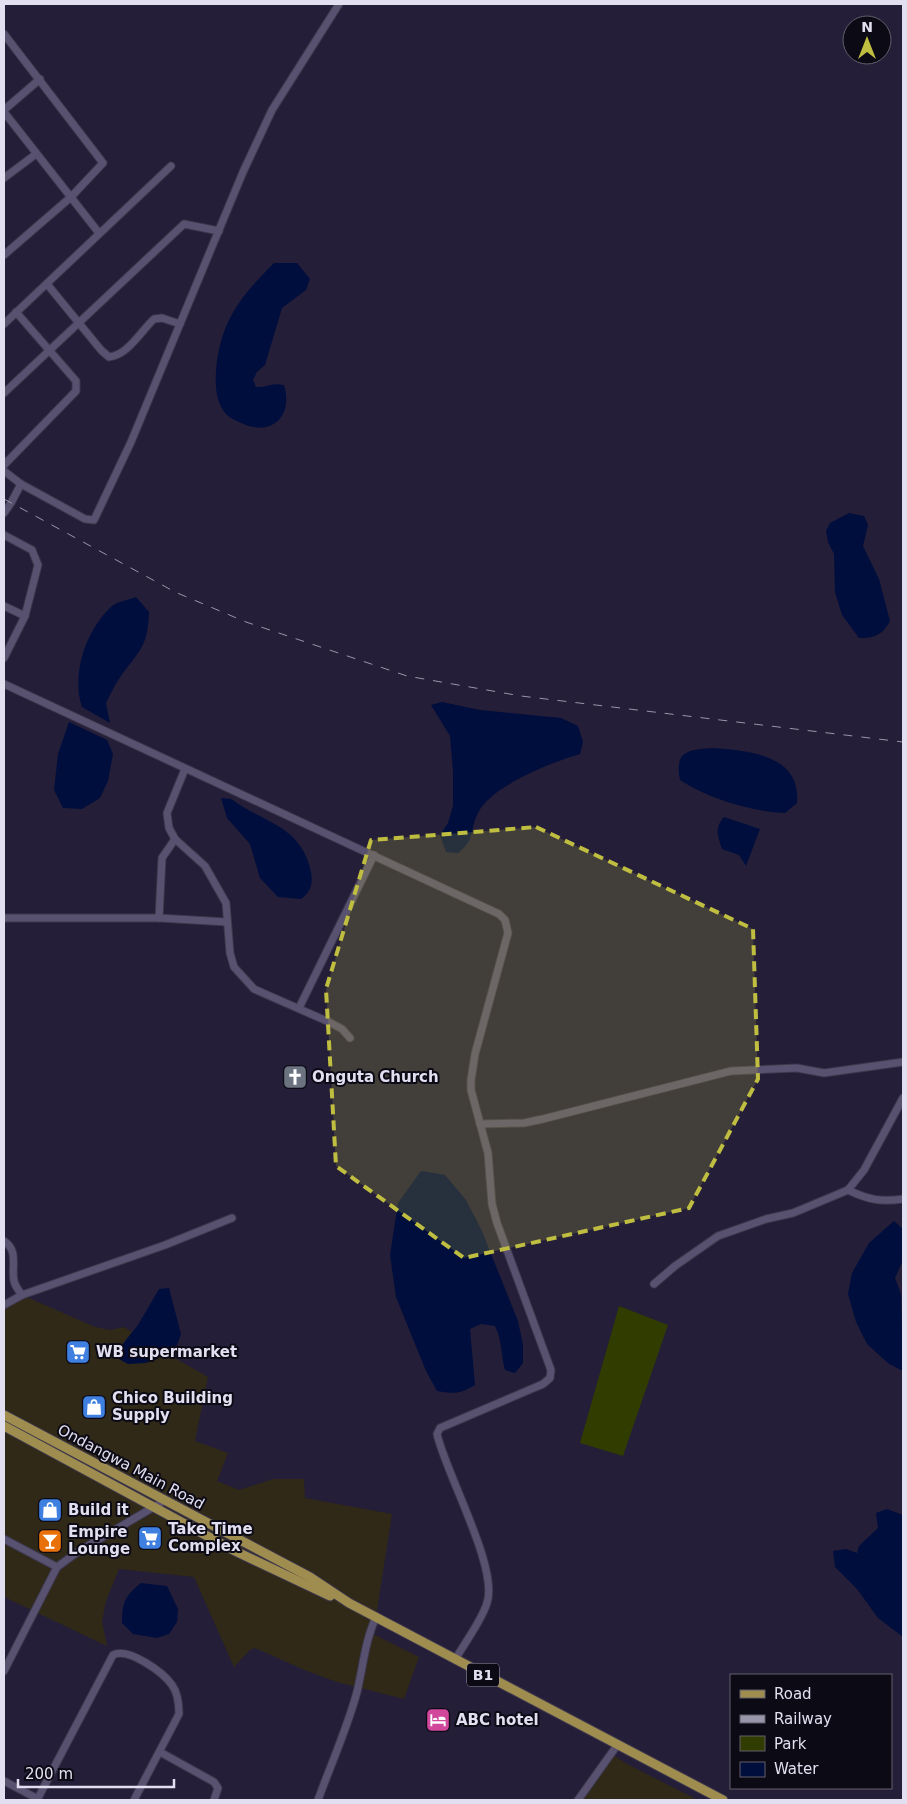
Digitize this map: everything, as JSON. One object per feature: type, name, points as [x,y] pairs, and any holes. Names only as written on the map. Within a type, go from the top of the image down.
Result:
[{"type":"main road","name":"Ondangwa Main Road","points":[[4,1415],[310,1577],[349,1603]]},
{"type":"main road","points":[[6,1427],[13,1419]]},
{"type":"main road","name":"Ondangwa Main Road","points":[[6,1427],[235,1550],[349,1603],[618,1744]]},
{"type":"main road","name":"B1","points":[[618,1744],[723,1800]]},
{"type":"street","points":[[4,471],[21,484],[85,519],[94,520],[131,442],[243,172],[272,110],[339,4]]},
{"type":"street","points":[[4,34],[103,160],[102,165],[71,197],[4,255]]},
{"type":"street","points":[[40,79],[4,111],[99,232]]},
{"type":"street","points":[[4,178],[36,154]]},
{"type":"street","points":[[4,324],[99,232],[171,166]]},
{"type":"street","points":[[4,393],[184,224],[219,232]]},
{"type":"street","points":[[47,284],[109,357],[115,356],[124,350],[154,319],[162,318],[180,324]]},
{"type":"street","points":[[4,465],[76,391],[76,381],[16,312]]},
{"type":"street","points":[[4,513],[12,504],[21,484]]},
{"type":"street","points":[[4,535],[32,550],[38,565],[25,616],[4,658]]},
{"type":"street","points":[[4,606],[25,616]]},
{"type":"street","points":[[4,684],[499,914],[507,926],[508,933],[475,1054],[471,1090],[488,1153],[492,1204],[497,1223],[551,1370],[550,1378],[543,1384],[440,1428],[437,1434],[484,1560],[489,1583],[487,1604],[455,1660]]},
{"type":"street","points":[[185,769],[167,813],[169,828],[175,839],[205,866],[226,903],[230,953],[234,968],[254,989],[342,1029],[350,1038]]},
{"type":"street","points":[[159,918],[162,858],[175,839]]},
{"type":"street","points":[[299,1008],[374,855]]},
{"type":"street","points":[[4,918],[159,918],[227,922]]},
{"type":"street","points":[[480,1124],[507,1124],[543,1119],[662,1088],[741,1070],[797,1068],[824,1073],[903,1062]]},
{"type":"street","points":[[654,1284],[675,1266],[718,1236],[766,1219],[793,1213],[848,1190],[864,1170],[903,1098]]},
{"type":"street","points":[[848,1190],[862,1197],[883,1202],[903,1198]]},
{"type":"street","points":[[4,1305],[22,1295],[165,1245],[232,1218]]},
{"type":"street","points":[[4,1240],[10,1245],[12,1250],[15,1283],[22,1295]]},
{"type":"street","points":[[4,1671],[57,1567],[79,1551],[164,1501]]},
{"type":"street","points":[[4,1539],[57,1567]]},
{"type":"street","points":[[318,1800],[338,1750],[354,1700],[369,1632],[376,1617]]},
{"type":"street","points":[[4,1781],[37,1800],[113,1656],[118,1652],[127,1654],[155,1668],[166,1677],[177,1694],[179,1714],[134,1800]]},
{"type":"street","points":[[578,1800],[618,1744]]},
{"type":"street","points":[[160,1752],[214,1782],[218,1788],[214,1800]]},
{"type":"highlighted area","points":[[536,827],[753,929],[758,1079],[689,1208],[464,1258],[336,1166],[326,989],[371,840]]},
{"type":"shaded area","points":[[22,1295],[95,1327],[110,1330],[124,1327],[132,1332],[118,1350],[157,1359],[164,1352],[208,1377],[195,1441],[228,1453],[217,1481],[239,1490],[273,1479],[304,1479],[305,1498],[392,1514],[376,1617],[369,1632],[419,1657],[404,1699],[337,1682],[255,1648],[250,1650],[234,1667],[194,1577],[119,1569],[106,1601],[102,1621],[107,1646],[4,1597],[4,1305]]},
{"type":"shaded area","points":[[612,1754],[627,1764],[698,1800],[578,1800]]},
{"type":"green space","points":[[619,1306],[668,1325],[623,1456],[580,1443]]},
{"type":"water","points":[[274,263],[297,263],[310,279],[306,290],[282,308],[265,365],[257,372],[253,380],[256,387],[275,384],[284,385],[286,397],[282,415],[276,422],[260,428],[239,422],[226,414],[217,394],[216,371],[218,354],[227,324],[251,287]]},
{"type":"water","points":[[849,513],[864,516],[868,525],[863,546],[879,579],[890,621],[878,635],[870,638],[859,638],[842,615],[835,592],[834,554],[828,542],[826,531],[830,523]]},
{"type":"water","points":[[136,597],[149,612],[147,634],[141,649],[117,682],[106,703],[110,723],[82,707],[78,681],[80,667],[88,640],[102,617],[114,605]]},
{"type":"water","points":[[442,702],[480,710],[561,718],[578,726],[583,742],[580,754],[523,776],[495,794],[478,813],[470,839],[458,853],[446,852],[440,835],[448,823],[453,806],[450,736],[431,705]]},
{"type":"water","points":[[69,722],[107,740],[113,754],[108,781],[100,798],[82,809],[63,808],[54,790],[58,754]]},
{"type":"water","points":[[713,748],[757,754],[782,765],[791,775],[796,787],[797,803],[785,813],[758,810],[730,803],[704,793],[680,780],[679,763],[681,757],[690,751]]},
{"type":"water","points":[[221,798],[231,799],[280,827],[299,844],[306,856],[312,876],[307,894],[301,899],[278,897],[260,878],[250,844],[227,818]]},
{"type":"water","points":[[724,817],[760,829],[746,866],[739,855],[722,849],[718,829]]},
{"type":"water","points":[[421,1171],[445,1175],[466,1200],[481,1229],[518,1321],[523,1345],[523,1363],[515,1373],[505,1370],[495,1326],[481,1324],[470,1329],[475,1385],[457,1392],[437,1391],[426,1371],[396,1297],[390,1255],[398,1203]]},
{"type":"water","points":[[894,1221],[903,1229],[903,1260],[895,1278],[901,1294],[903,1371],[889,1364],[867,1344],[856,1322],[848,1294],[852,1273],[869,1243]]},
{"type":"water","points":[[169,1288],[181,1334],[177,1345],[164,1352],[157,1359],[146,1363],[128,1364],[117,1358],[118,1350],[138,1325],[159,1289]]},
{"type":"water","points":[[887,1509],[903,1515],[903,1637],[878,1618],[857,1589],[835,1567],[833,1551],[846,1549],[857,1553],[859,1546],[878,1528],[876,1513]]},
{"type":"water","points":[[141,1583],[167,1586],[178,1609],[177,1622],[169,1634],[157,1638],[133,1634],[122,1623],[125,1600]]},
{"type":"railway","points":[[4,499],[175,592],[246,622],[407,676],[521,696],[903,742]]},
{"type":"place","name":"Onguta Church","points":[[295,1077]]},
{"type":"place","name":"WB supermarket","points":[[78,1352]]},
{"type":"place","name":"Chico Building Supply","points":[[94,1407]]},
{"type":"place","name":"Build it","points":[[50,1510]]},
{"type":"place","name":"Take Time Complex","points":[[150,1538]]},
{"type":"place","name":"Empire Lounge","points":[[50,1541]]},
{"type":"place","name":"ABC hotel","points":[[438,1720]]}]
